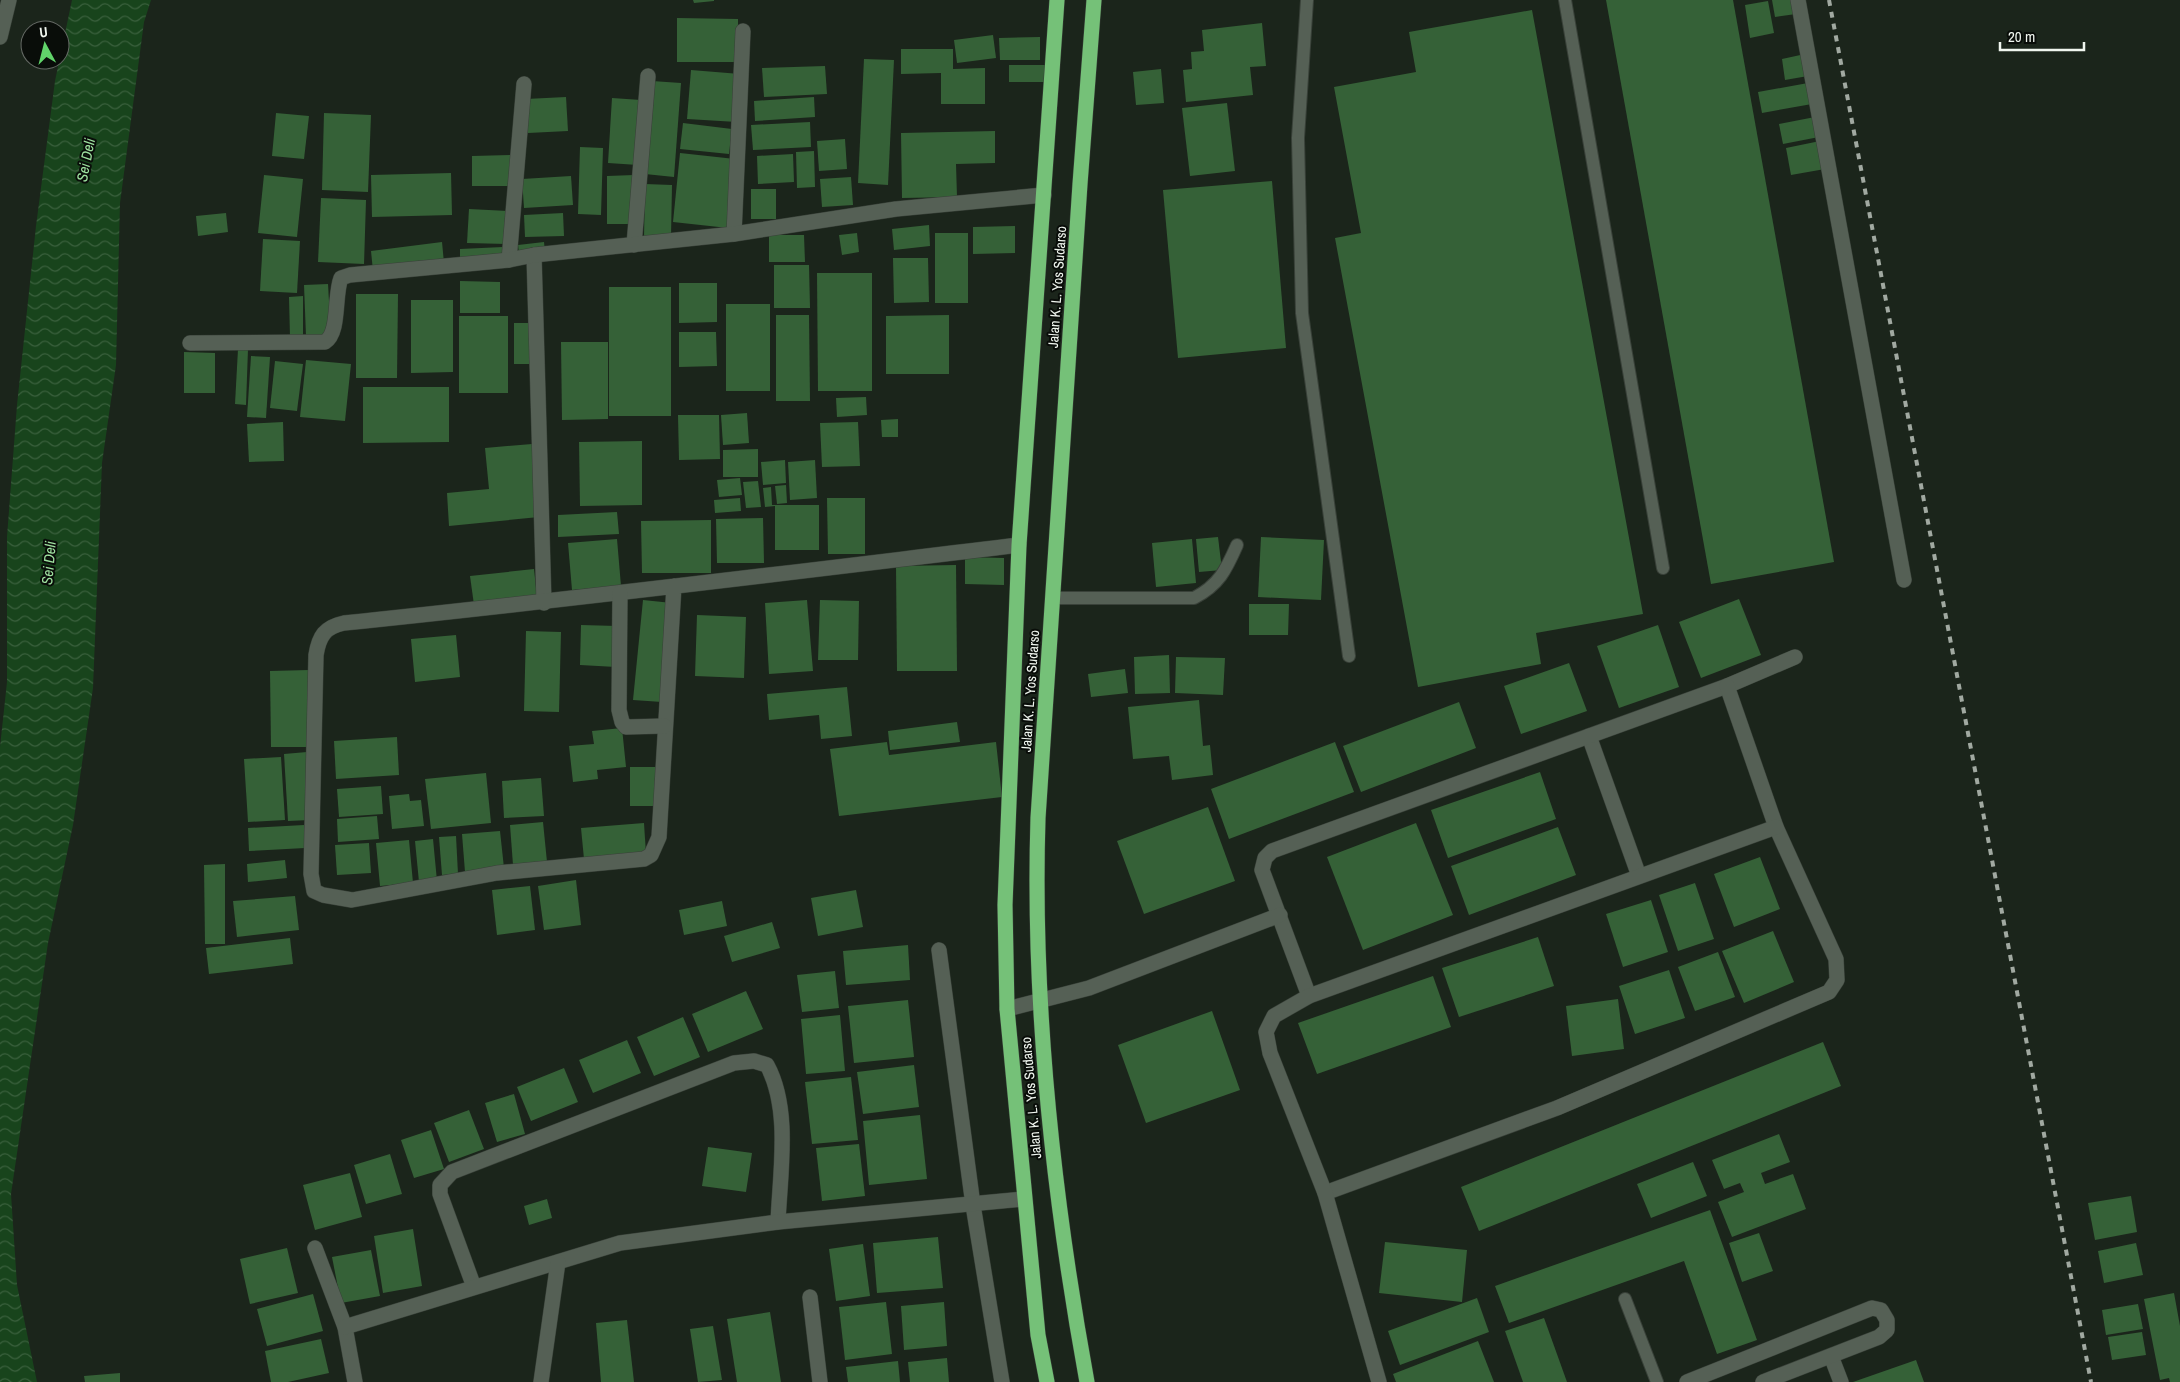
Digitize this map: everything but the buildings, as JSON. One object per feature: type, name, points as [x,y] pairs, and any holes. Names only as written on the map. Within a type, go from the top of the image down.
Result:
[{"type":"highway","name":"Jalan K. L. Yos Sudarso","points":[[1047,1382],[1038,1335],[1007,1009],[1005,905],[1019,546],[1057,0]]},
{"type":"highway","name":"Jalan K. L. Yos Sudarso","points":[[1087,1382],[1057,1194],[1039,1002],[1036,867],[1052,598],[1094,0]]},
{"type":"street","points":[[0,37],[9,0]]},
{"type":"street","points":[[1798,0],[1904,580]]},
{"type":"street","points":[[734,234],[743,31]]},
{"type":"street","points":[[634,245],[648,76]]},
{"type":"street","points":[[509,260],[524,84]]},
{"type":"street","points":[[190,342],[325,342],[333,334],[338,286],[341,278],[350,275],[509,260],[534,255],[734,234],[896,209],[1044,195]]},
{"type":"street","points":[[534,255],[544,603]]},
{"type":"street","points":[[674,586],[664,726],[659,837],[652,855],[644,859],[497,873],[352,900],[323,895],[314,890],[311,874],[316,655],[318,642],[323,632],[332,626],[344,623],[544,603],[674,586],[1019,546]]},
{"type":"street","points":[[620,593],[619,710],[622,722],[626,727],[664,726]]},
{"type":"street","points":[[1309,996],[1262,870],[1265,858],[1272,851],[1727,686],[1795,657]]},
{"type":"street","points":[[1325,1193],[1557,1108],[1829,992],[1837,980],[1836,959],[1776,827],[1727,686]]},
{"type":"street","points":[[1589,736],[1639,876]]},
{"type":"street","points":[[1379,1382],[1325,1193],[1270,1053],[1266,1032],[1274,1016],[1309,996],[1776,827]]},
{"type":"street","points":[[1007,1009],[1089,988],[1280,915]]},
{"type":"street","points":[[939,950],[973,1205],[1002,1382]]},
{"type":"street","points":[[474,1288],[440,1194],[440,1185],[452,1172],[734,1063],[754,1061],[767,1065],[775,1080],[782,1120],[778,1222]]},
{"type":"street","points":[[345,1327],[620,1243],[778,1222],[1024,1199]]},
{"type":"street","points":[[315,1248],[345,1327],[356,1382]]},
{"type":"street","points":[[541,1382],[558,1262]]},
{"type":"street","points":[[810,1297],[820,1382]]},
{"type":"street","points":[[1687,1382],[1872,1308],[1881,1310],[1887,1320],[1887,1330],[1879,1337],[1763,1382]]},
{"type":"street","points":[[1831,1356],[1841,1382]]},
{"type":"lane","points":[[1307,0],[1298,138],[1302,313],[1348,656]]},
{"type":"lane","points":[[1565,0],[1663,568]]},
{"type":"lane","points":[[1052,598],[1194,598],[1209,590],[1226,570],[1237,545]]},
{"type":"lane","points":[[1624,1299],[1657,1382]]},
{"type":"water","name":"Sei Deli","points":[[72,0],[151,0],[144,22],[120,203],[116,365],[102,463],[93,688],[73,825],[48,943],[11,1194],[17,1285],[37,1382],[0,1382],[0,747],[7,682],[7,537],[17,405],[36,226],[55,81],[57,70],[70,70],[70,20],[68,20]]},
{"type":"railway","points":[[1829,0],[2091,1382]]}]
